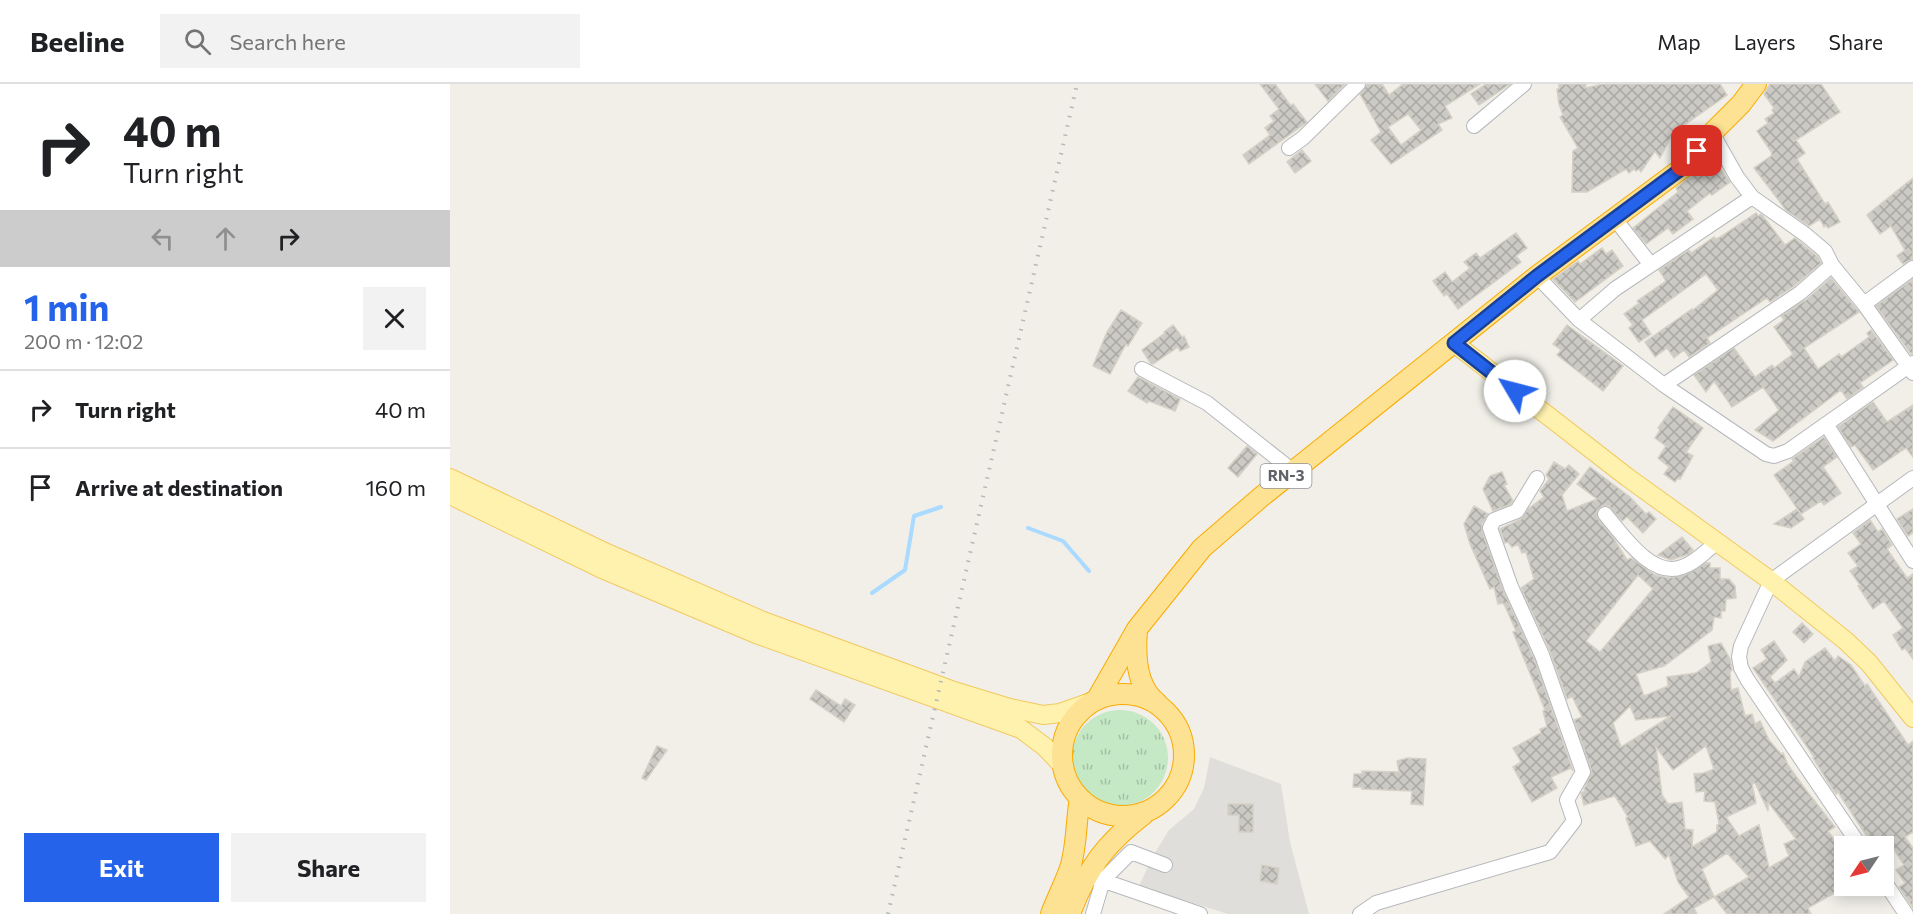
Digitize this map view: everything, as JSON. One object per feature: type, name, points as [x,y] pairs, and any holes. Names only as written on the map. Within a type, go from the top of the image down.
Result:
[{"type":"highway","name":"RN-3","points":[[1094,701],[1137,629],[1202,548],[1293,471],[1537,276],[1681,169],[1741,104],[1756,84]]},
{"type":"highway","points":[[1070,914],[1095,877],[1118,834],[1166,800],[1178,783],[1185,762],[1183,740],[1174,720],[1149,697],[1139,670],[1136,650],[1137,629]]},
{"type":"highway","points":[[1148,812],[1133,816],[1119,816],[1098,810],[1080,798],[1070,784],[1064,767],[1064,742],[1073,719],[1094,701],[1116,694],[1135,694],[1159,705]]},
{"type":"highway","points":[[1051,914],[1071,866],[1080,798]]},
{"type":"main road","points":[[1454,343],[1627,477],[1771,581],[1846,641],[1869,663],[1913,718]]},
{"type":"main road","points":[[450,478],[609,554],[763,621],[951,690],[1010,708],[1043,715],[1060,713],[1094,701]]},
{"type":"main road","points":[[450,495],[602,569],[756,634],[1021,729],[1045,747],[1064,767]]},
{"type":"street","points":[[1474,126],[1524,84]]},
{"type":"street","points":[[1289,148],[1303,138],[1353,86]]},
{"type":"street","points":[[1537,276],[1579,320],[1664,385],[1766,454],[1774,456],[1788,451],[1912,367],[1832,265],[1825,251],[1752,197],[1737,177],[1712,133]]},
{"type":"street","points":[[1579,320],[1615,289],[1752,197]]},
{"type":"street","points":[[1616,219],[1651,265]]},
{"type":"street","points":[[1664,385],[1800,293],[1832,265]]},
{"type":"street","points":[[1864,304],[1913,268]]},
{"type":"street","points":[[1142,369],[1207,403],[1293,471]]},
{"type":"street","points":[[1826,424],[1913,561]]},
{"type":"street","points":[[1360,914],[1376,903],[1550,852],[1574,821],[1568,800],[1583,772],[1542,655],[1511,587],[1491,528],[1494,520],[1517,511],[1537,478]]},
{"type":"street","points":[[1853,836],[1747,679],[1741,668],[1739,657],[1744,636],[1771,581],[1913,478]]},
{"type":"street","points":[[1605,514],[1647,560],[1667,569],[1684,567],[1717,542]]},
{"type":"street","points":[[1095,877],[1131,852],[1165,865]]},
{"type":"street","points":[[1094,914],[1095,877]]},
{"type":"street","points":[[1095,877],[1200,914]]},
{"type":"street","points":[[1894,896],[1906,914]]},
{"type":"shaded area","points":[[1210,757],[1281,784],[1290,842],[1309,914],[1228,914],[1139,886],[1153,856],[1169,830],[1194,809],[1204,788]]},
{"type":"green space","points":[[1120,710],[1139,713],[1154,724],[1165,739],[1168,758],[1165,777],[1154,792],[1139,803],[1120,806],[1101,803],[1086,792],[1075,777],[1072,758],[1075,739],[1086,724],[1101,713]]},
{"type":"building","points":[[1260,84],[1275,84],[1291,106],[1293,104],[1307,122],[1249,164],[1243,155],[1270,135],[1265,128],[1274,121],[1270,116],[1279,109]]},
{"type":"building","points":[[1315,84],[1345,84],[1328,101]]},
{"type":"building","points":[[1367,84],[1382,84],[1389,95],[1403,84],[1480,84],[1445,106],[1452,118],[1438,124],[1442,130],[1391,164],[1371,140],[1381,132],[1360,94]],"holes":[[[1408,114],[1421,130],[1401,145],[1388,127]]]},
{"type":"building","points":[[1486,84],[1510,84],[1479,105],[1471,94]]},
{"type":"building","points":[[1559,84],[1586,84],[1585,88],[1603,84],[1720,84],[1727,95],[1673,133],[1660,158],[1655,151],[1641,172],[1639,169],[1636,171],[1634,169],[1629,173],[1626,169],[1587,192],[1572,192],[1573,151],[1578,148],[1560,117],[1563,115],[1557,89],[1559,89]]},
{"type":"building","points":[[1770,84],[1821,84],[1840,112],[1796,140],[1805,153],[1797,159],[1825,204],[1828,202],[1840,222],[1828,228],[1826,225],[1824,227],[1820,219],[1809,226],[1786,210],[1754,168],[1772,153],[1757,131],[1768,123],[1765,119],[1774,113],[1772,110],[1774,108],[1764,94]]},
{"type":"building","points":[[1302,150],[1311,161],[1295,173],[1287,162]]},
{"type":"building","points":[[1713,158],[1730,182],[1712,195],[1710,193],[1687,211],[1693,219],[1673,234],[1668,228],[1646,244],[1633,228],[1678,192],[1676,188]]},
{"type":"building","points":[[1913,178],[1913,259],[1903,264],[1897,256],[1905,250],[1891,226],[1880,234],[1867,215]]},
{"type":"building","points":[[1756,213],[1758,216],[1761,214],[1763,216],[1785,245],[1795,238],[1818,257],[1821,263],[1794,286],[1770,302],[1767,298],[1707,338],[1710,343],[1689,357],[1684,350],[1674,358],[1667,348],[1655,357],[1645,342],[1718,290],[1706,274],[1642,320],[1651,334],[1639,342],[1629,328],[1633,325],[1624,314],[1639,303],[1637,301],[1666,281],[1659,270],[1689,250],[1691,253],[1714,237],[1716,239],[1720,237]]},
{"type":"building","points":[[1516,233],[1527,248],[1516,256],[1521,262],[1458,309],[1433,281],[1445,272],[1452,282],[1470,268],[1464,262],[1476,253],[1480,258]]},
{"type":"building","points":[[1602,248],[1606,254],[1612,250],[1623,266],[1575,302],[1553,279],[1578,261],[1580,264]]},
{"type":"building","points":[[1831,278],[1859,312],[1804,348],[1818,369],[1839,354],[1841,357],[1869,337],[1867,333],[1871,330],[1893,360],[1860,383],[1863,387],[1847,399],[1841,390],[1773,441],[1755,430],[1779,410],[1763,387],[1732,407],[1714,381],[1706,392],[1694,375],[1734,348],[1755,377],[1772,365],[1774,368],[1793,354],[1774,327],[1784,320],[1781,316],[1806,300]]},
{"type":"building","points":[[1913,279],[1913,354],[1911,354],[1876,306]]},
{"type":"building","points":[[1121,310],[1142,323],[1128,346],[1126,344],[1110,374],[1093,366],[1107,332]]},
{"type":"building","points":[[1173,325],[1182,337],[1184,336],[1189,347],[1180,351],[1178,347],[1151,364],[1142,350]]},
{"type":"building","points":[[1567,325],[1623,366],[1603,391],[1557,355],[1561,350],[1553,344]]},
{"type":"building","points":[[1138,377],[1180,399],[1175,411],[1149,401],[1147,403],[1128,391]]},
{"type":"building","points":[[1873,402],[1887,422],[1913,405],[1913,457],[1906,448],[1873,470],[1855,445],[1851,447],[1838,427]]},
{"type":"building","points":[[1673,407],[1703,428],[1686,452],[1693,456],[1680,479],[1678,478],[1675,482],[1664,474],[1669,467],[1658,458],[1666,446],[1655,438],[1660,430],[1658,428]]},
{"type":"building","points":[[1824,437],[1837,457],[1823,467],[1841,493],[1824,505],[1821,501],[1801,514],[1774,475],[1794,461],[1792,459]]},
{"type":"building","points":[[1247,446],[1257,454],[1238,477],[1228,468]]},
{"type":"building","points":[[1554,462],[1565,469],[1569,465],[1579,474],[1562,495],[1567,511],[1597,499],[1577,484],[1590,467],[1630,497],[1646,514],[1649,512],[1656,519],[1643,533],[1627,517],[1622,521],[1609,506],[1603,505],[1597,510],[1598,519],[1627,560],[1631,558],[1655,575],[1669,578],[1685,575],[1710,563],[1710,568],[1720,568],[1720,579],[1729,579],[1735,586],[1736,598],[1726,599],[1725,611],[1721,611],[1721,618],[1714,617],[1712,630],[1664,666],[1636,674],[1644,696],[1668,686],[1667,677],[1696,673],[1711,662],[1708,646],[1721,643],[1730,659],[1731,690],[1738,688],[1745,716],[1752,714],[1755,724],[1760,721],[1769,740],[1781,754],[1783,753],[1788,765],[1835,827],[1828,831],[1834,839],[1834,893],[1808,908],[1811,914],[1727,914],[1714,897],[1694,908],[1697,914],[1664,914],[1689,897],[1678,882],[1669,855],[1665,859],[1650,841],[1636,846],[1626,818],[1628,817],[1615,796],[1584,805],[1581,793],[1585,791],[1592,772],[1574,720],[1582,717],[1572,696],[1567,699],[1550,651],[1521,588],[1534,579],[1526,552],[1522,553],[1518,544],[1512,547],[1508,542],[1505,543],[1500,529],[1521,519],[1528,509],[1544,497],[1540,491],[1549,479],[1546,475]],"holes":[[[1638,575],[1653,589],[1600,652],[1586,641]],[[1630,706],[1636,720],[1671,716],[1621,747],[1613,723]],[[1706,746],[1714,769],[1694,774],[1696,792],[1705,791],[1704,801],[1715,802],[1719,824],[1717,832],[1692,847],[1693,830],[1685,829],[1682,802],[1668,804],[1662,795],[1656,747],[1673,770]],[[1755,783],[1768,811],[1768,802],[1796,839],[1784,844],[1789,856],[1769,868],[1759,825],[1739,836],[1726,817],[1756,803],[1752,784]],[[1727,853],[1749,877],[1714,897],[1702,869]]]},
{"type":"building","points":[[1502,472],[1507,484],[1504,485],[1513,501],[1493,511],[1483,489],[1490,476]]},
{"type":"building","points":[[1474,506],[1488,514],[1482,524],[1482,531],[1503,590],[1534,658],[1573,771],[1571,768],[1551,777],[1557,788],[1532,802],[1513,767],[1521,762],[1513,748],[1541,733],[1540,729],[1547,727],[1543,711],[1545,710],[1513,632],[1516,631],[1505,606],[1503,603],[1498,604],[1494,587],[1490,589],[1470,544],[1464,524]]},
{"type":"building","points":[[1797,509],[1804,519],[1791,528],[1774,524]]},
{"type":"building","points":[[1913,509],[1913,533],[1908,536],[1897,519]]},
{"type":"building","points":[[1870,520],[1878,532],[1882,529],[1892,545],[1887,549],[1907,578],[1913,574],[1913,659],[1905,648],[1902,650],[1893,635],[1903,628],[1884,601],[1873,609],[1850,571],[1858,566],[1848,553],[1861,544],[1853,533]]},
{"type":"building","points":[[1682,537],[1693,550],[1689,554],[1671,560],[1658,555]]},
{"type":"building","points":[[1802,623],[1813,634],[1804,643],[1793,632]]},
{"type":"building","points":[[1774,641],[1787,660],[1770,677],[1775,683],[1794,669],[1799,677],[1805,662],[1825,648],[1835,661],[1838,656],[1851,665],[1865,686],[1867,684],[1908,745],[1913,741],[1913,832],[1905,837],[1913,848],[1913,908],[1899,887],[1905,883],[1896,870],[1904,865],[1894,850],[1894,836],[1867,836],[1838,792],[1836,794],[1814,757],[1753,668],[1767,659],[1761,650]]},
{"type":"building","points":[[816,690],[841,706],[845,699],[855,705],[844,722],[810,699]]},
{"type":"building","points":[[657,746],[667,750],[646,780],[642,778]]},
{"type":"building","points":[[1407,758],[1426,759],[1423,805],[1411,804],[1412,791],[1353,787],[1354,774],[1362,774],[1362,771],[1399,772],[1397,761]]},
{"type":"building","points":[[1228,804],[1253,804],[1253,832],[1239,832],[1239,815],[1228,815]]},
{"type":"building","points":[[1262,865],[1279,868],[1277,884],[1260,881]]},
{"type":"waterway","points":[[872,593],[905,570],[914,516],[941,507]]},
{"type":"waterway","points":[[1028,528],[1063,541],[1089,571]]},
{"type":"railway","points":[[888,914],[1077,84]]},
{"type":"route","points":[[1515,391],[1454,343],[1537,276],[1681,169],[1697,151]]}]
